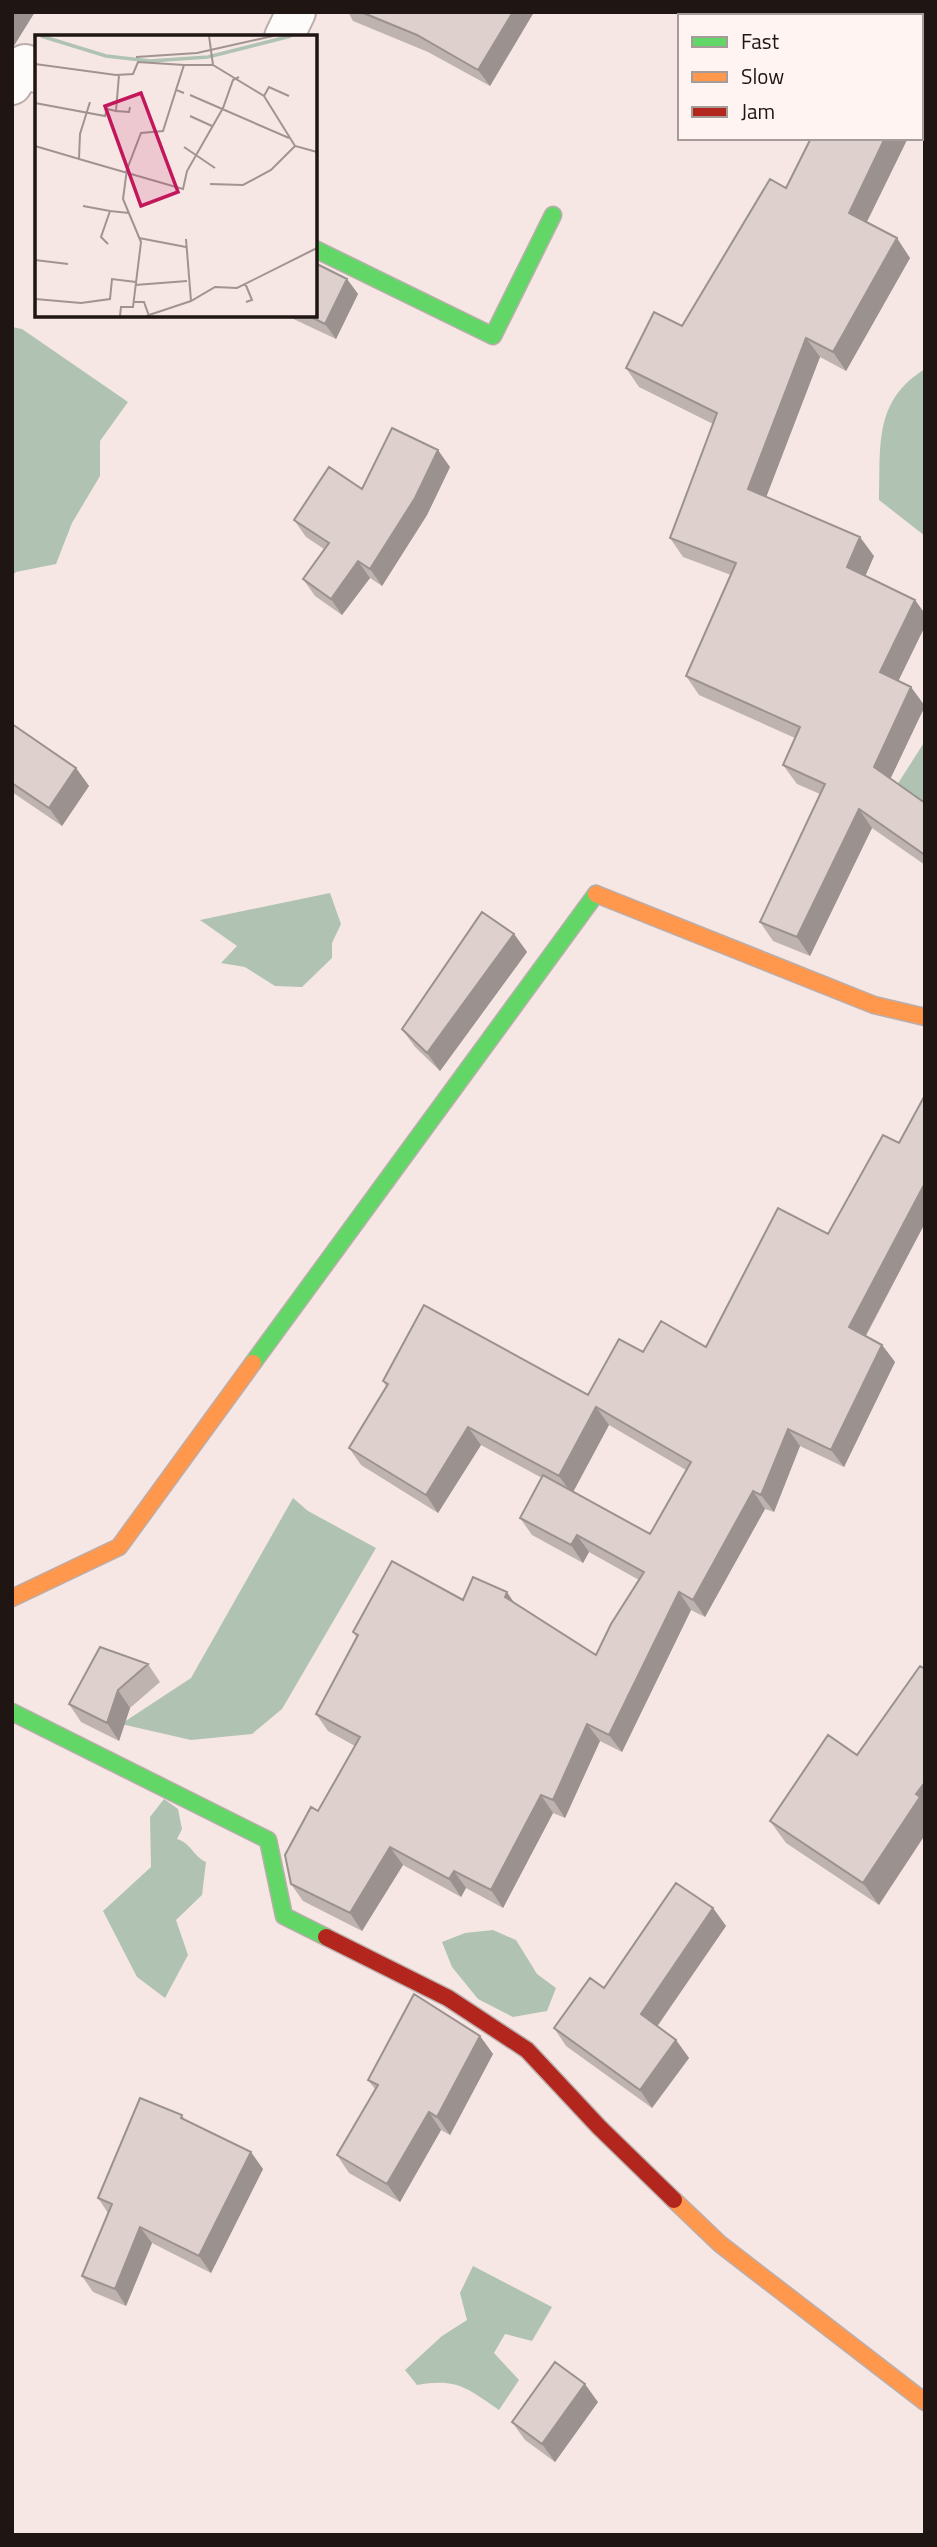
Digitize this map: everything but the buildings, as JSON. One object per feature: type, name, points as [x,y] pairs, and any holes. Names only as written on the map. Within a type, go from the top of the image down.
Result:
[{"type":"street","points":[[286,35],[296,12]]},
{"type":"street","points":[[12,85],[25,64],[35,72]]},
{"type":"street","points":[[317,250],[493,335],[553,215]]},
{"type":"street","points":[[12,1598],[119,1548],[596,894],[850,996],[925,1017]]},
{"type":"street","points":[[12,1712],[268,1840],[284,1916],[448,1998],[527,2050],[599,2127],[720,2244],[925,2402]]},
{"type":"shaded area","points":[[12,327],[22,329],[128,402],[100,441],[100,476],[72,523],[56,564],[16,572],[12,576]]},
{"type":"shaded area","points":[[925,369],[925,536],[879,500],[881,443],[888,410],[896,395]]},
{"type":"shaded area","points":[[925,741],[925,804],[897,785]]},
{"type":"shaded area","points":[[330,893],[341,924],[332,943],[332,958],[302,987],[275,986],[245,967],[221,963],[237,946],[200,920]]},
{"type":"shaded area","points":[[293,1498],[308,1511],[376,1548],[282,1709],[252,1734],[191,1740],[121,1724],[191,1678]]},
{"type":"shaded area","points":[[164,1799],[178,1809],[182,1829],[177,1839],[186,1843],[206,1862],[202,1895],[176,1920],[188,1955],[165,1998],[137,1977],[103,1911],[151,1867],[150,1817]]},
{"type":"shaded area","points":[[493,1930],[516,1940],[537,1974],[556,1988],[547,2011],[513,2017],[478,1999],[452,1967],[442,1942],[465,1933]]},
{"type":"shaded area","points":[[473,2266],[552,2307],[532,2341],[505,2334],[494,2353],[519,2380],[499,2410],[452,2384],[417,2385],[405,2370],[442,2336],[467,2320],[460,2293]]},
{"type":"traffic: fast","points":[[317,250],[493,336],[553,215]]},
{"type":"traffic: fast","points":[[253,1363],[596,894]]},
{"type":"traffic: fast","points":[[12,1712],[268,1840],[284,1916],[326,1937]]},
{"type":"traffic: slow","points":[[596,894],[874,1005],[925,1017]]},
{"type":"traffic: slow","points":[[12,1598],[119,1547],[253,1363]]},
{"type":"traffic: slow","points":[[674,2200],[720,2244],[925,2402]]},
{"type":"traffic: jam","points":[[326,1937],[448,1998],[527,2050],[599,2127],[674,2200]]}]
